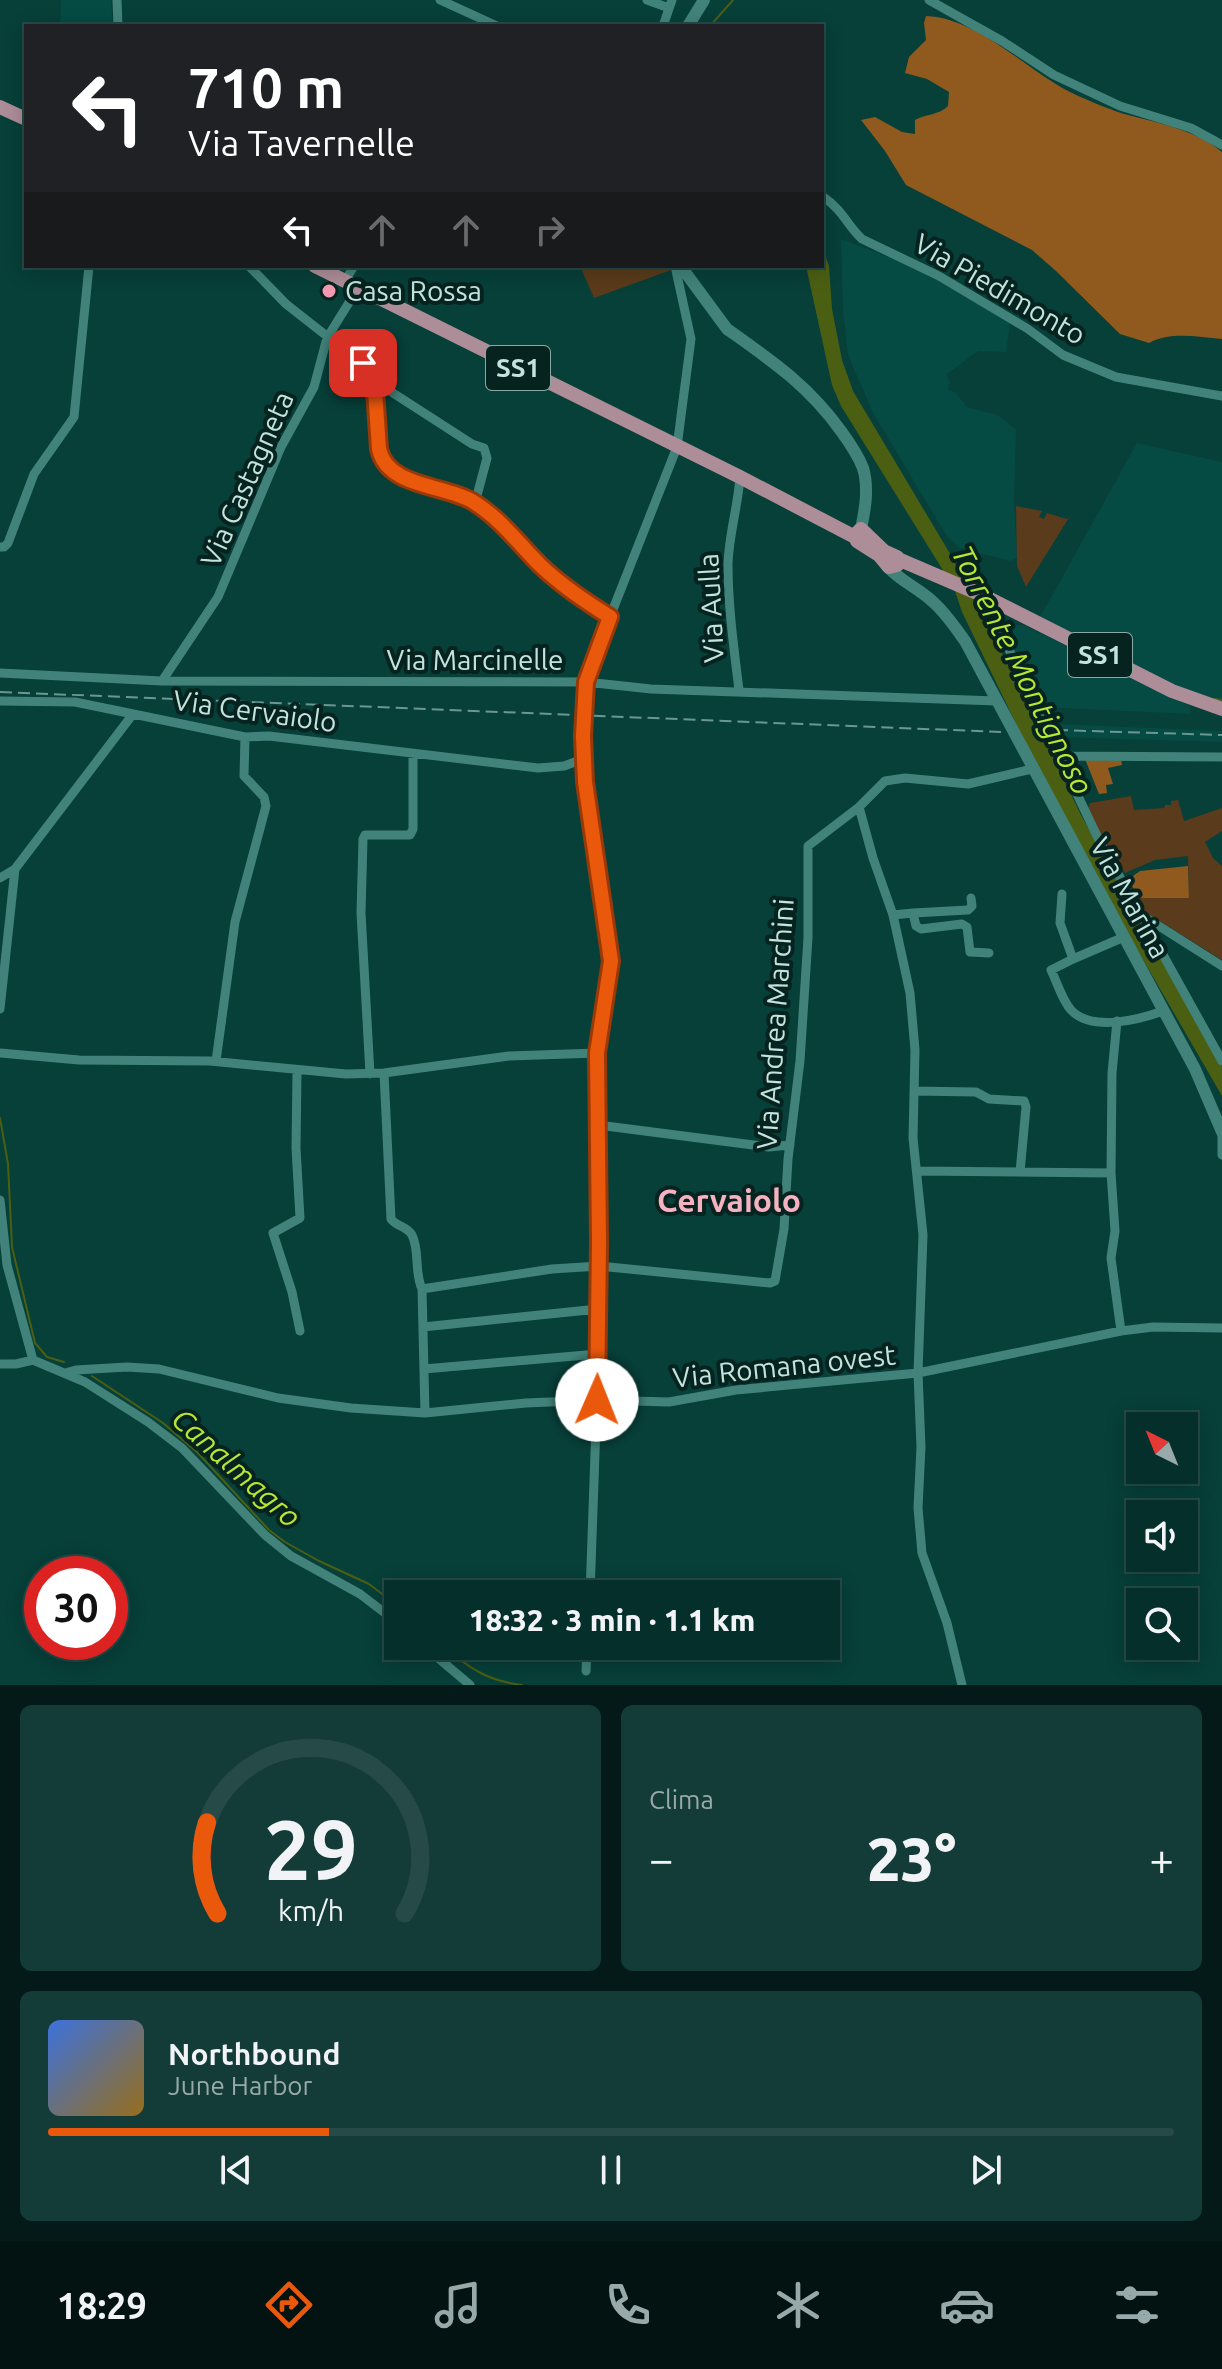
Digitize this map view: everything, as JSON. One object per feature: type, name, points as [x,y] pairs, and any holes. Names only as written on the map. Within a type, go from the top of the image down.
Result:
[{"type":"main road","points":[[689,24],[704,0]]},
{"type":"main road","points":[[0,107],[24,118]]},
{"type":"main road","name":"SS1","points":[[319,268],[857,533],[857,541],[898,566],[945,578],[984,595],[1172,691],[1222,709]]},
{"type":"main road","points":[[682,268],[727,329],[794,377],[829,413],[847,439],[862,468],[866,489],[865,506],[857,533]]},
{"type":"main road","name":"Via Marina","points":[[898,566],[943,611],[965,641],[1195,1069],[1222,1132]]},
{"type":"street","points":[[117,0],[118,24]]},
{"type":"street","points":[[440,0],[493,24]]},
{"type":"street","points":[[466,11],[473,0]]},
{"type":"street","points":[[647,0],[670,3],[664,24]]},
{"type":"street","points":[[929,0],[1002,41],[1054,75],[1120,106],[1191,128],[1222,145]]},
{"type":"street","name":"Via Piedimonto","points":[[824,198],[845,215],[862,239],[939,276],[1034,333],[1063,355],[1116,377],[1222,396]]},
{"type":"street","points":[[0,547],[8,543],[38,467],[74,417],[89,268]]},
{"type":"street","points":[[251,268],[286,304],[363,363],[374,376],[379,449],[381,459],[388,468],[475,503],[500,521],[539,564],[571,593],[610,617]]},
{"type":"street","name":"Via Castagneta","points":[[162,681],[218,597],[281,447],[314,387],[327,338],[352,285],[354,268]]},
{"type":"street","points":[[591,1580],[598,1354],[597,1053],[611,961],[583,759],[586,687],[677,447],[691,339],[682,268]]},
{"type":"street","points":[[377,363],[387,387],[393,393],[472,444],[484,448],[487,458],[475,503]]},
{"type":"street","name":"Via Aulla","points":[[739,690],[728,566],[740,477]]},
{"type":"street","points":[[984,595],[1058,756],[1138,913],[1222,1061]]},
{"type":"street","name":"Via Marcinelle","points":[[0,673],[162,681],[739,690],[997,701]]},
{"type":"street","points":[[0,701],[75,702],[133,714]]},
{"type":"street","name":"Via Cervaiolo","points":[[0,878],[15,869],[133,714],[245,737],[269,736],[538,768],[564,766],[583,759]]},
{"type":"street","points":[[216,1061],[235,922],[266,806],[264,797],[244,776],[245,737]]},
{"type":"street","points":[[370,1074],[361,913],[363,839],[365,835],[410,835],[413,829],[413,754]]},
{"type":"street","points":[[1058,756],[1222,757]]},
{"type":"street","points":[[962,1685],[947,1623],[922,1553],[918,1508],[921,1447],[918,1373],[923,1235],[913,1138],[915,1050],[910,993],[893,915],[859,807],[875,788],[895,778],[968,784],[1032,769]]},
{"type":"street","name":"Via Andrea Marchini","points":[[422,1289],[552,1269],[599,1266],[770,1283],[775,1281],[784,1229],[800,1061],[807,964],[808,846],[859,807]]},
{"type":"street","points":[[0,1009],[15,869]]},
{"type":"street","points":[[1062,894],[1060,923],[1073,959]]},
{"type":"street","points":[[893,915],[968,910],[972,906],[971,898]]},
{"type":"street","points":[[913,913],[916,926],[921,929],[962,924],[967,927],[970,952],[989,953]]},
{"type":"street","points":[[1138,913],[1222,966]]},
{"type":"street","points":[[1124,937],[1051,970],[1069,1008],[1086,1020],[1117,1021],[1163,1011]]},
{"type":"street","points":[[1117,1021],[1112,1073],[1111,1173],[1115,1231],[1111,1258],[1121,1331]]},
{"type":"street","points":[[0,1053],[79,1060],[216,1061],[297,1071],[370,1074],[509,1056],[597,1053]]},
{"type":"street","points":[[297,1071],[296,1148],[300,1218],[273,1233],[292,1292],[300,1331]]},
{"type":"street","points":[[384,1073],[391,1219],[395,1225],[407,1229],[413,1238],[422,1289],[425,1413]]},
{"type":"street","points":[[914,1091],[976,1092],[989,1099],[1024,1101],[1020,1172]]},
{"type":"street","points":[[598,1125],[769,1147],[790,1145]]},
{"type":"street","points":[[1222,1132],[1222,1155]]},
{"type":"street","points":[[918,1171],[1111,1173]]},
{"type":"street","points":[[0,1200],[7,1265],[33,1360]]},
{"type":"street","points":[[423,1327],[598,1309]]},
{"type":"street","name":"Via Romana ovest","points":[[65,1373],[127,1367],[159,1369],[278,1398],[351,1408],[425,1413],[526,1403],[597,1400],[669,1402],[736,1390],[918,1373],[1121,1331],[1153,1327],[1222,1328]]},
{"type":"street","points":[[424,1369],[598,1354]]},
{"type":"street","points":[[0,1364],[33,1360],[85,1382],[148,1422],[182,1448],[265,1535],[291,1556],[360,1594],[384,1612]]},
{"type":"street","points":[[441,1660],[470,1685]]},
{"type":"street","points":[[586,1660],[586,1671]]},
{"type":"shaded area","points":[[61,0],[111,0],[113,24],[60,24]]},
{"type":"shaded area","points":[[926,16],[964,25],[1077,95],[1117,111],[1191,133],[1222,152],[1222,339],[1175,336],[1149,343],[1120,334],[1032,250],[906,185],[861,120],[875,117],[902,132],[915,134],[915,120],[948,106],[949,92],[927,79],[905,73],[909,57],[926,40]]},
{"type":"shaded area","points":[[841,239],[938,280],[1010,323],[1006,352],[978,351],[947,374],[947,378],[950,382],[948,389],[956,393],[967,407],[998,415],[1016,430],[1014,500],[1017,558],[1011,561],[959,548],[946,535],[873,413],[848,355]]},
{"type":"shaded area","points":[[824,252],[829,266],[832,309],[842,360],[853,391],[949,552],[1013,674],[1081,815],[1222,1067],[1222,1096],[1036,765],[962,612],[954,588],[841,406],[832,385],[806,268],[824,268]]},
{"type":"shaded area","points":[[581,268],[670,268],[671,270],[594,298]]},
{"type":"shaded area","points":[[1137,443],[1222,462],[1222,703],[1183,693],[1039,619]]},
{"type":"shaded area","points":[[1016,506],[1042,511],[1039,517],[1044,519],[1047,513],[1067,519],[1070,516],[1026,587],[1017,566]]},
{"type":"shaded area","points":[[1001,624],[1023,625],[1190,706],[1191,714],[1040,707]]},
{"type":"shaded area","points":[[1057,724],[1222,731],[1222,742],[1056,737]]},
{"type":"shaded area","points":[[1085,759],[1121,759],[1122,765],[1108,768],[1113,784],[1106,785],[1107,793],[1099,794]]},
{"type":"shaded area","points":[[1131,796],[1134,810],[1164,808],[1171,805],[1171,801],[1178,800],[1184,821],[1222,808],[1222,831],[1205,842],[1213,858],[1222,866],[1222,960],[1142,910],[1139,898],[1189,898],[1188,856],[1155,860],[1125,873],[1092,820],[1088,808],[1090,803]]},
{"type":"shaded area","points":[[1188,866],[1189,898],[1139,898],[1132,886],[1133,876],[1140,871]]},
{"type":"waterway","name":"Torrente Montignoso","points":[[712,24],[733,0]]},
{"type":"waterway","points":[[1215,699],[1222,700]]},
{"type":"waterway","points":[[0,1118],[8,1164],[12,1247],[35,1343],[47,1357],[64,1362]]},
{"type":"waterway","name":"Canalmagro","points":[[92,1376],[163,1423],[198,1453],[269,1530],[285,1542],[369,1584],[384,1595]]},
{"type":"waterway","name":"Canalmagro","points":[[461,1660],[479,1672],[522,1685]]},
{"type":"railway","points":[[0,692],[1001,732]]},
{"type":"railway","points":[[1056,730],[1222,735]]},
{"type":"place","name":"Casa Rossa","points":[[329,291]]},
{"type":"district","name":"Cervaiolo","points":[[729,1201]]},
{"type":"route","points":[[363,363],[374,376],[379,449],[381,459],[388,468],[475,503],[500,521],[539,564],[571,593],[610,617],[586,682],[583,736],[585,782],[611,961],[596,1080],[599,1162],[597,1400]]}]
